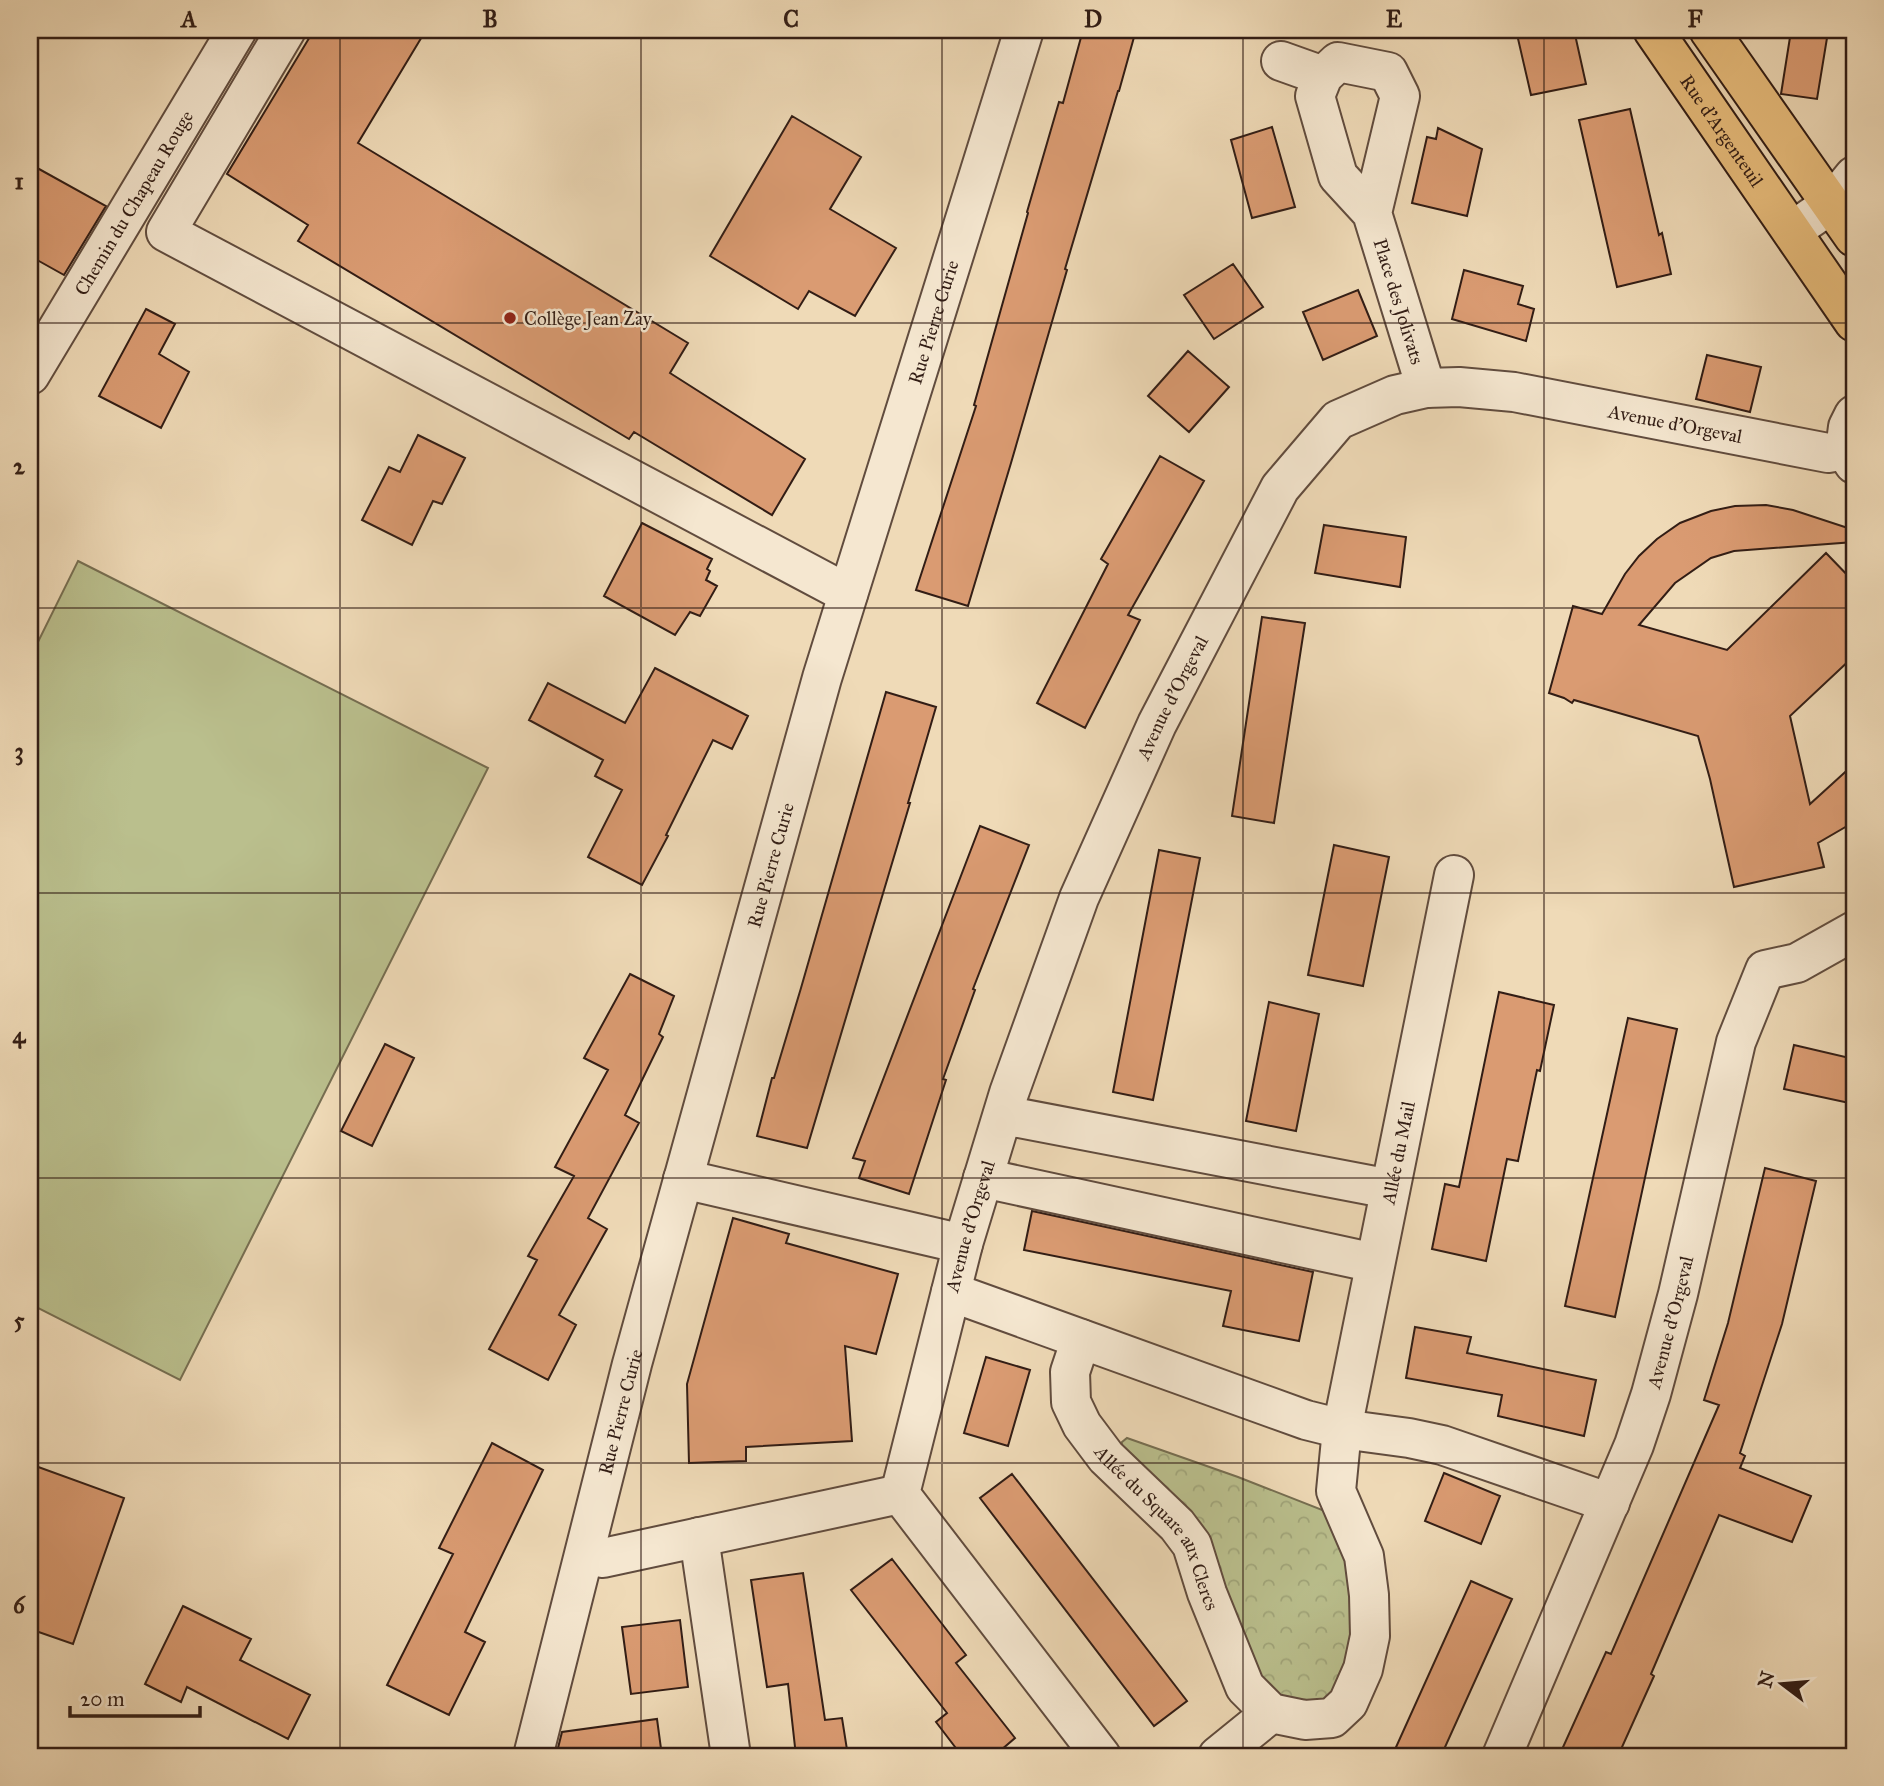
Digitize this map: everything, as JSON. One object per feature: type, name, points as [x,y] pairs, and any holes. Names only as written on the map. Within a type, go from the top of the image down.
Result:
[{"type":"main road","name":"Rue d'Argenteuil","points":[[1653,30],[1854,322]]},
{"type":"main road","points":[[1709,30],[1843,190],[1854,237]]},
{"type":"street","name":"Chemin du Chapeau Rouge","points":[[30,375],[237,30]]},
{"type":"street","points":[[286,30],[166,232],[848,594]]},
{"type":"street","name":"Rue Pierre Curie","points":[[533,1756],[632,1364],[822,678],[1024,30]]},
{"type":"street","points":[[1281,61],[1324,76]]},
{"type":"street","name":"Place des Jolivats","points":[[1371,213],[1400,96],[1388,72],[1338,62],[1324,76],[1315,96],[1338,176],[1371,213],[1426,388]]},
{"type":"street","points":[[1792,231],[1843,190]]},
{"type":"street","name":"Avenue d'Orgeval","points":[[900,1494],[963,1244],[1014,1080],[1079,898],[1157,724],[1280,488],[1338,420],[1395,395],[1426,388],[1459,387],[1514,393],[1828,453],[1851,443]]},
{"type":"street","name":"Allée du Mail","points":[[1342,1429],[1454,875]]},
{"type":"street","name":"Avenue d'Orgeval","points":[[1502,1756],[1634,1445],[1651,1394],[1678,1294],[1736,1042],[1755,992],[1765,970],[1797,963],[1854,931]]},
{"type":"street","points":[[1003,1115],[1390,1189]]},
{"type":"street","points":[[983,1178],[1375,1263]]},
{"type":"street","points":[[684,1180],[963,1244]]},
{"type":"street","points":[[951,1292],[1306,1420],[1342,1429],[1442,1445],[1610,1503]]},
{"type":"street","name":"Allée du Square aux Clercs","points":[[1081,1339],[1070,1372],[1071,1402],[1082,1425],[1106,1457],[1177,1525],[1192,1545],[1207,1593],[1245,1687],[1271,1713]]},
{"type":"street","points":[[1218,1756],[1271,1713],[1305,1720],[1332,1718],[1348,1703],[1363,1669],[1370,1636],[1369,1595],[1364,1556],[1336,1491],[1342,1429]]},
{"type":"street","points":[[585,1555],[603,1558],[900,1494],[1101,1756]]},
{"type":"street","points":[[699,1537],[731,1756]]},
{"type":"green space","points":[[78,561],[488,768],[180,1380],[30,1304],[30,658]]},
{"type":"green space","points":[[1127,1438],[1335,1515],[1360,1599],[1335,1704],[1289,1700],[1261,1685],[1121,1450],[1122,1442]]},
{"type":"building","points":[[314,30],[426,30],[358,143],[688,343],[670,373],[805,459],[772,515],[634,432],[629,439],[298,241],[308,225],[227,174]]},
{"type":"building","points":[[1083,30],[1136,30],[968,606],[916,590],[976,406],[974,405],[1027,212],[1059,102],[1063,103]]},
{"type":"building","points":[[1516,30],[1574,30],[1586,84],[1531,95]]},
{"type":"building","points":[[1791,31],[1827,38],[1817,99],[1781,94]]},
{"type":"building","points":[[1630,109],[1659,235],[1662,233],[1671,274],[1617,287],[1579,120]]},
{"type":"building","points":[[792,116],[861,157],[830,209],[896,248],[855,316],[809,291],[798,309],[710,256]]},
{"type":"building","points":[[1272,127],[1295,207],[1252,218],[1231,140]]},
{"type":"building","points":[[1438,128],[1482,149],[1467,216],[1412,203],[1427,137],[1436,139]]},
{"type":"building","points":[[30,164],[106,206],[64,275],[30,256]]},
{"type":"building","points":[[1233,264],[1263,307],[1214,339],[1184,295]]},
{"type":"building","points":[[1464,270],[1523,286],[1518,304],[1534,309],[1526,341],[1452,319]]},
{"type":"building","points":[[1358,290],[1377,336],[1323,360],[1303,312]]},
{"type":"building","points":[[146,309],[175,324],[159,354],[189,372],[161,428],[99,396]]},
{"type":"building","points":[[1188,351],[1229,387],[1189,432],[1148,396]]},
{"type":"building","points":[[1707,355],[1761,367],[1750,412],[1696,399]]},
{"type":"building","points":[[418,435],[465,458],[442,504],[433,501],[412,545],[362,520],[389,467],[400,472]]},
{"type":"building","points":[[1160,456],[1204,481],[1128,615],[1140,620],[1085,728],[1037,703],[1108,564],[1101,559]]},
{"type":"building","points":[[1766,505],[1793,510],[1854,530],[1854,542],[1734,551],[1711,558],[1675,583],[1639,625],[1727,650],[1826,553],[1854,582],[1854,656],[1790,716],[1810,804],[1854,764],[1854,822],[1818,843],[1824,867],[1734,887],[1698,736],[1574,700],[1572,703],[1549,693],[1573,606],[1602,614],[1625,574],[1639,556],[1680,523],[1711,511],[1735,506]]},
{"type":"building","points":[[642,523],[712,559],[706,580],[717,586],[700,616],[690,612],[675,635],[604,596]]},
{"type":"building","points":[[1324,525],[1406,537],[1400,587],[1315,573]]},
{"type":"building","points":[[1262,617],[1305,623],[1274,823],[1232,816]]},
{"type":"building","points":[[655,668],[748,716],[732,749],[713,740],[642,885],[588,857],[622,790],[595,776],[603,760],[529,720],[548,683],[625,723]]},
{"type":"building","points":[[886,692],[936,707],[807,1148],[757,1136]]},
{"type":"building","points":[[980,826],[1029,845],[973,989],[975,990],[943,1079],[946,1080],[909,1194],[859,1178],[865,1161],[853,1158]]},
{"type":"building","points":[[1334,845],[1389,857],[1363,986],[1308,975]]},
{"type":"building","points":[[1159,850],[1200,858],[1153,1100],[1113,1092]]},
{"type":"building","points":[[630,974],[674,996],[659,1034],[663,1037],[625,1115],[639,1123],[588,1218],[607,1229],[559,1315],[576,1325],[548,1380],[489,1349],[537,1260],[528,1256],[574,1176],[555,1167],[608,1070],[584,1058]]},
{"type":"building","points":[[1499,992],[1554,1005],[1518,1161],[1507,1159],[1486,1261],[1432,1249],[1445,1184],[1459,1187]]},
{"type":"building","points":[[1269,1002],[1319,1014],[1296,1131],[1246,1121]]},
{"type":"building","points":[[1628,1018],[1677,1029],[1615,1317],[1565,1306]]},
{"type":"building","points":[[385,1044],[414,1058],[372,1146],[341,1131]]},
{"type":"building","points":[[1794,1045],[1854,1059],[1854,1104],[1784,1089]]},
{"type":"building","points":[[1765,1168],[1816,1181],[1782,1324],[1740,1453],[1745,1456],[1740,1468],[1811,1496],[1792,1542],[1719,1515],[1651,1674],[1654,1676],[1618,1756],[1559,1756],[1606,1652],[1611,1654],[1719,1405],[1704,1400],[1728,1323]]},
{"type":"building","points":[[1032,1211],[1313,1272],[1299,1341],[1223,1326],[1231,1291],[1024,1250]]},
{"type":"building","points":[[733,1218],[789,1234],[786,1243],[898,1274],[876,1354],[845,1346],[852,1441],[746,1447],[746,1461],[689,1463],[687,1384]]},
{"type":"building","points":[[1415,1327],[1471,1337],[1467,1353],[1596,1380],[1584,1436],[1498,1416],[1502,1395],[1406,1378]]},
{"type":"building","points":[[986,1357],[1030,1370],[1008,1446],[964,1433]]},
{"type":"building","points":[[492,1443],[543,1470],[465,1632],[485,1642],[449,1715],[387,1685],[453,1554],[439,1548]]},
{"type":"building","points":[[30,1464],[124,1498],[73,1644],[30,1629]]},
{"type":"building","points":[[1444,1473],[1500,1496],[1481,1544],[1425,1521]]},
{"type":"building","points":[[1012,1474],[1187,1701],[1154,1726],[980,1498]]},
{"type":"building","points":[[892,1559],[966,1655],[956,1663],[1015,1738],[994,1756],[962,1756],[936,1722],[947,1713],[851,1590]]},
{"type":"building","points":[[803,1573],[825,1720],[842,1718],[848,1756],[796,1756],[788,1684],[767,1687],[751,1580]]},
{"type":"building","points":[[1471,1581],[1512,1599],[1441,1756],[1392,1756]]},
{"type":"building","points":[[183,1606],[251,1639],[240,1660],[310,1695],[288,1739],[187,1687],[181,1702],[145,1684]]},
{"type":"building","points":[[680,1620],[688,1687],[631,1694],[622,1627]]},
{"type":"building","points":[[657,1719],[662,1756],[556,1756],[562,1732]]},
{"type":"place","name":"Collège Jean Zay","points":[[510,318]]}]
